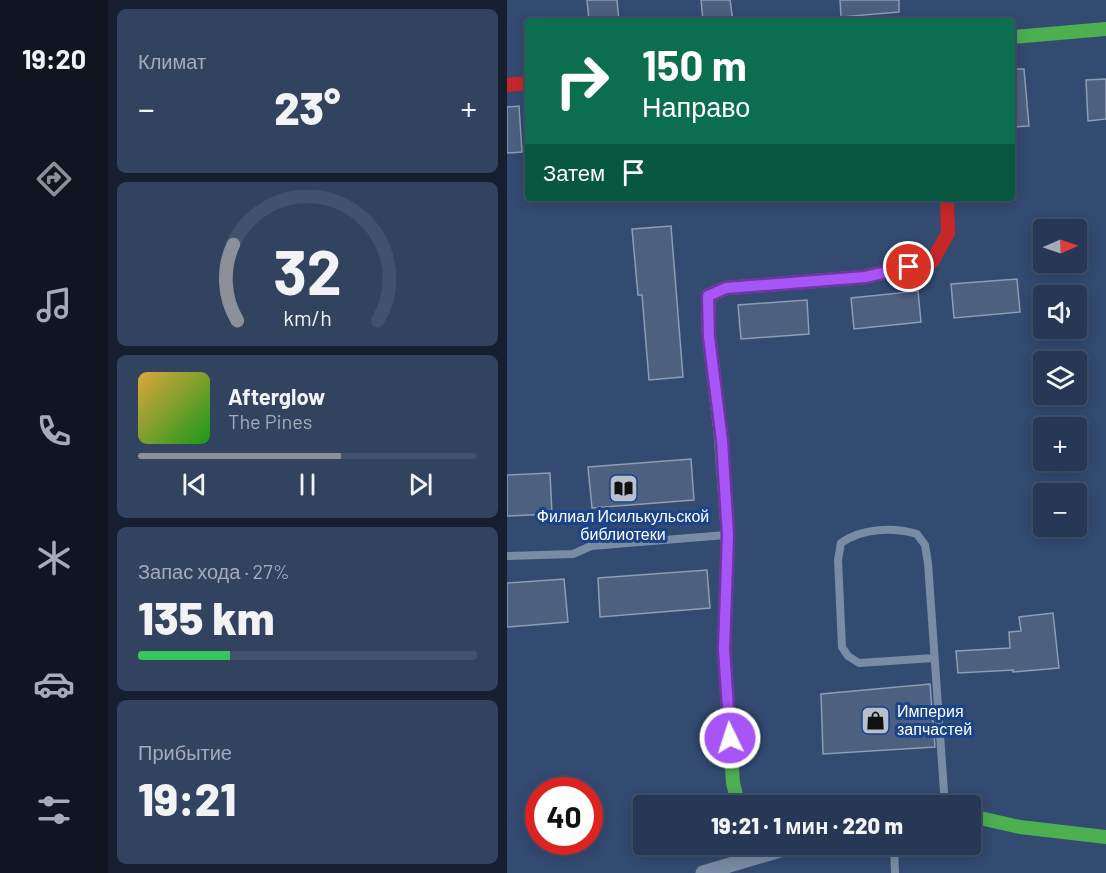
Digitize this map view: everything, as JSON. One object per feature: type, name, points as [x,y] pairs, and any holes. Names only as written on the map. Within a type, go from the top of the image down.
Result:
[{"type":"street","points":[[1015,37],[1106,29]]},
{"type":"street","points":[[507,85],[525,83]]},
{"type":"street","points":[[736,795],[733,783],[724,649],[728,535],[722,441],[709,337],[708,296],[726,288],[865,277],[932,262],[948,233],[947,201]]},
{"type":"street","points":[[981,818],[1020,827],[1106,837]]},
{"type":"street","points":[[703,873],[742,855]]},
{"type":"lane","points":[[934,658],[859,663],[848,656],[842,647],[838,560],[841,543],[852,535],[865,532],[902,530],[917,534],[925,545],[940,710],[944,795]]},
{"type":"lane","points":[[507,556],[573,554],[591,546],[728,535]]},
{"type":"lane","points":[[894,855],[895,873]]},
{"type":"building","points":[[587,0],[617,0],[619,18],[589,18]]},
{"type":"building","points":[[701,0],[730,0],[733,18],[703,18]]},
{"type":"building","points":[[840,0],[899,0],[899,12],[841,17]]},
{"type":"building","points":[[1015,69],[1024,69],[1029,126],[1015,127]]},
{"type":"building","points":[[1106,79],[1106,119],[1088,121],[1086,80]]},
{"type":"building","points":[[519,106],[522,152],[507,153],[507,107]]},
{"type":"building","points":[[671,226],[683,377],[649,380],[642,295],[638,295],[632,229]]},
{"type":"building","points":[[1017,279],[1020,312],[954,318],[951,284]]},
{"type":"building","points":[[918,291],[921,322],[854,329],[851,298]]},
{"type":"building","points":[[807,300],[809,334],[741,339],[738,305]]},
{"type":"building","points":[[691,459],[694,500],[592,508],[588,467]]},
{"type":"building","points":[[550,473],[552,514],[507,516],[507,475]]},
{"type":"building","points":[[707,570],[710,608],[600,617],[598,578]]},
{"type":"building","points":[[564,579],[568,622],[507,627],[507,583]]},
{"type":"building","points":[[1053,613],[1059,668],[958,673],[956,651],[1010,648],[1009,632],[1021,631],[1019,617]]},
{"type":"building","points":[[930,684],[935,747],[823,754],[821,694]]},
{"type":"traffic: fast","points":[[1015,37],[1106,29]]},
{"type":"traffic: fast","points":[[720,427],[728,535],[724,649],[733,783],[736,795]]},
{"type":"traffic: fast","points":[[981,818],[1020,827],[1106,837]]},
{"type":"traffic: slow","points":[[720,427],[709,337],[708,296],[726,288],[865,277],[877,274]]},
{"type":"traffic: jam","points":[[507,85],[525,83]]},
{"type":"traffic: jam","points":[[877,274],[932,262],[948,233],[947,201]]},
{"type":"place","name":"Филиал Исилькульской библиотеки","points":[[623,488]]},
{"type":"place","name":"Империя запчастей","points":[[876,720]]},
{"type":"route","points":[[730,738],[724,649],[728,535],[722,441],[709,337],[708,296],[726,288],[865,277],[909,267]]}]
